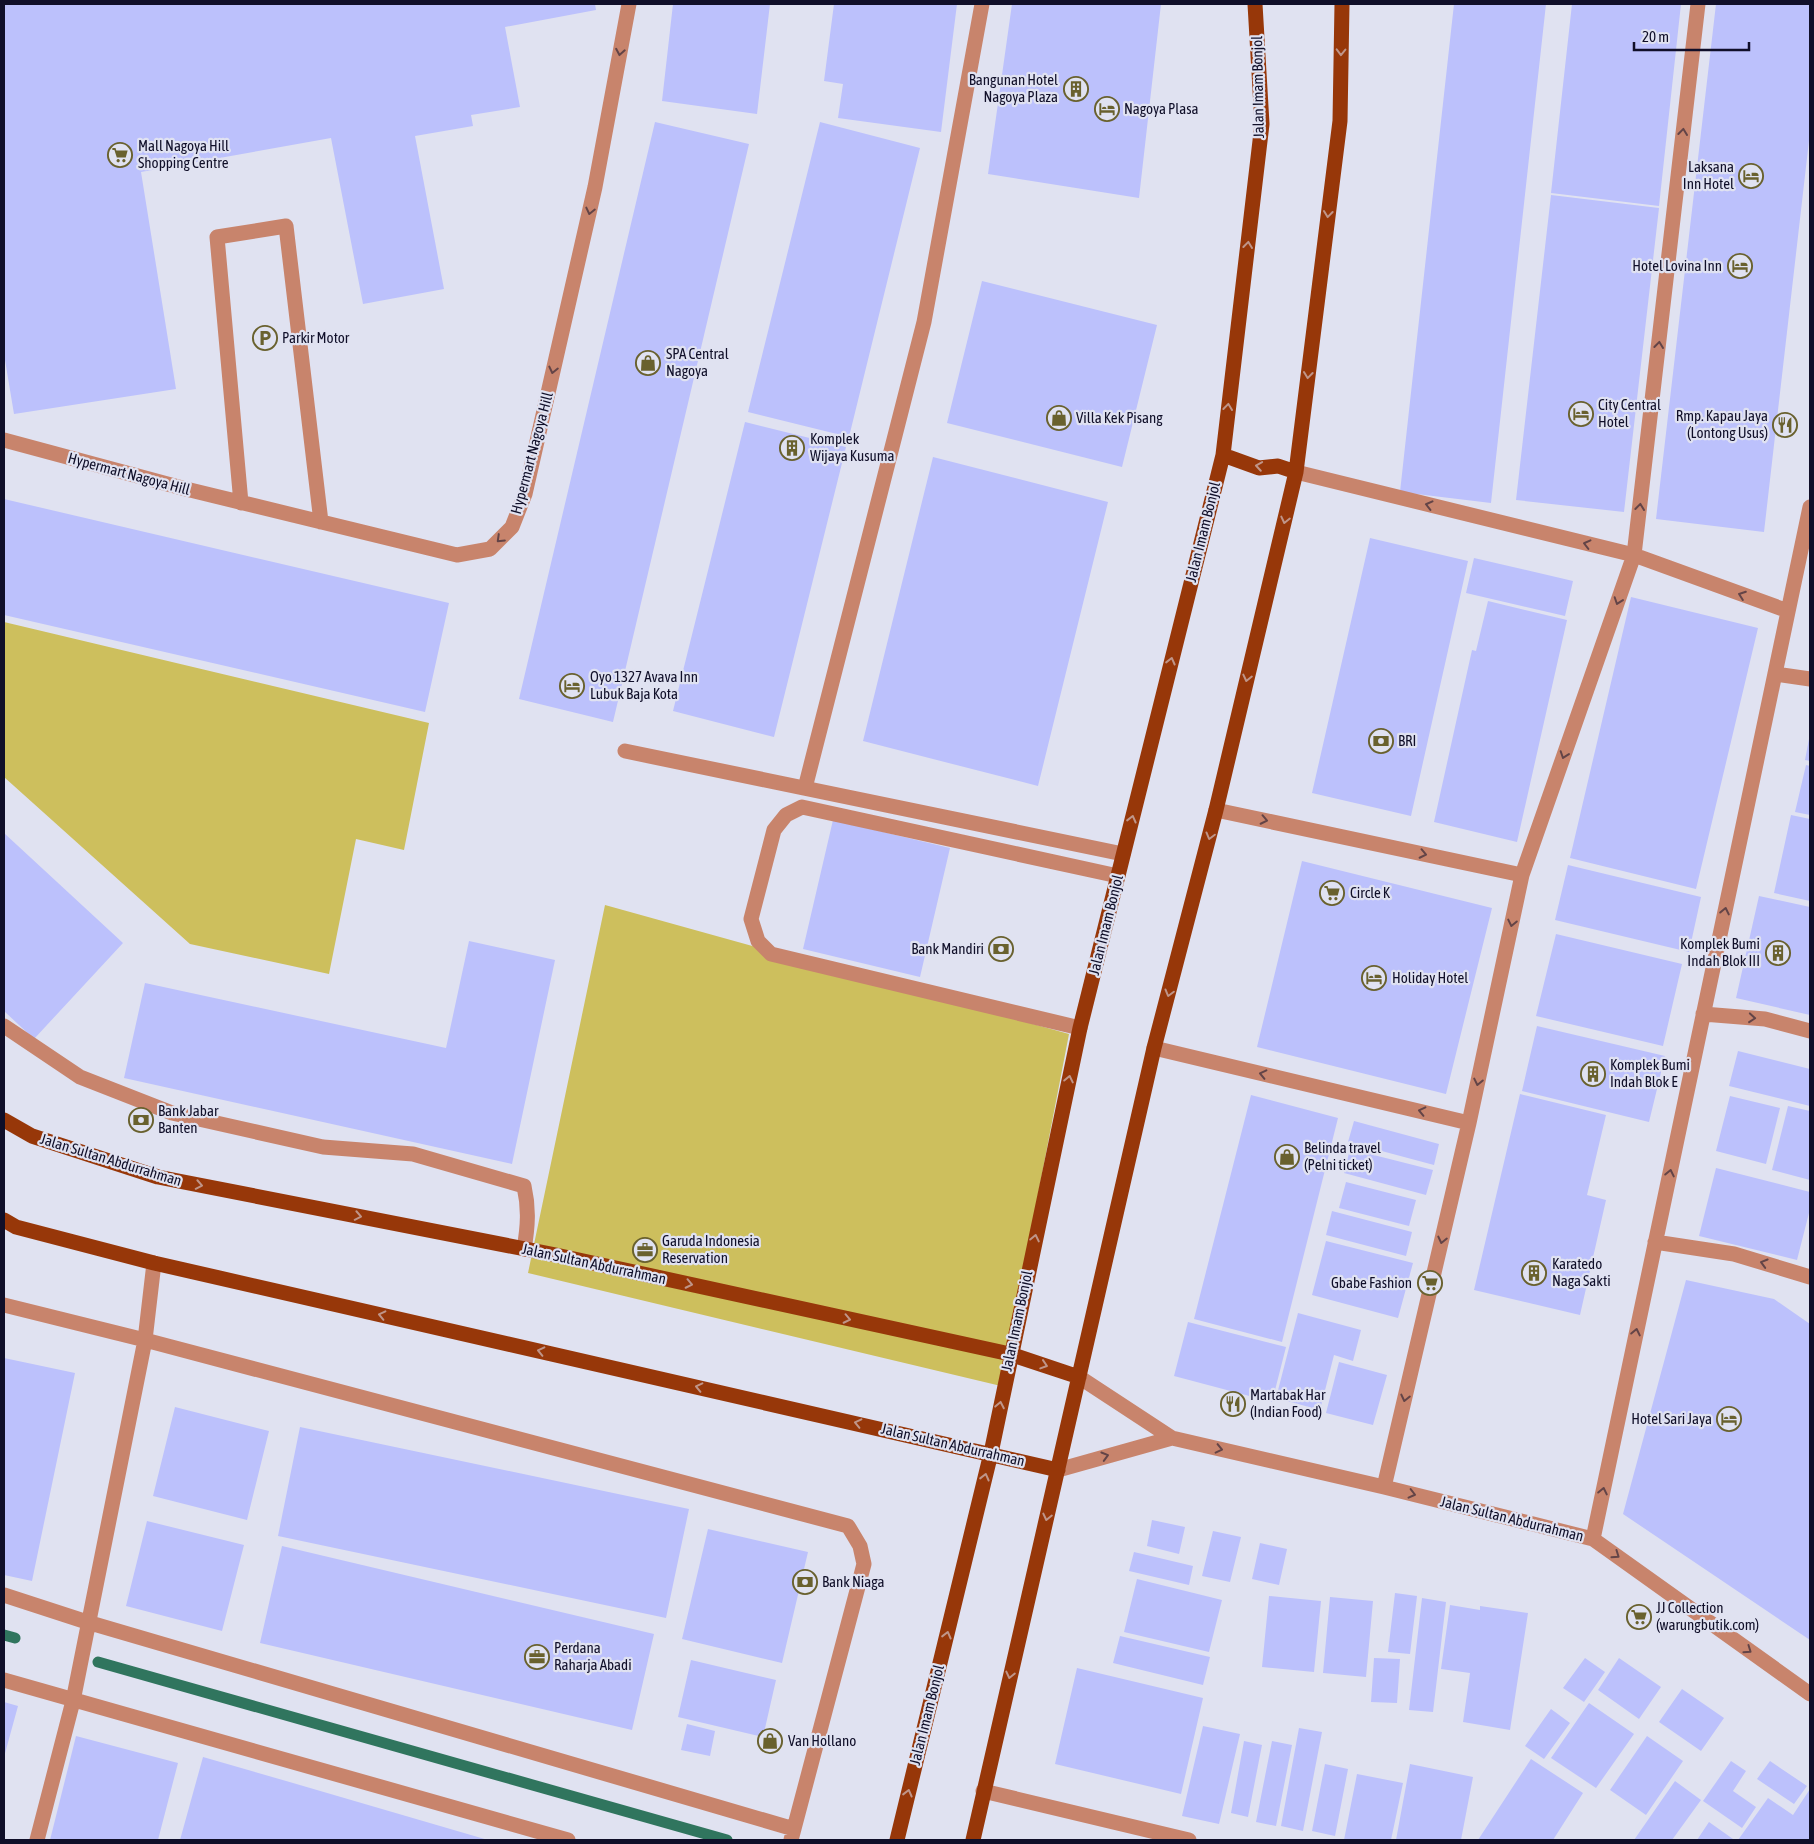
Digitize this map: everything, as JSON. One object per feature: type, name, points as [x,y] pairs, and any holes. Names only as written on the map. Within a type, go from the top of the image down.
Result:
[{"type":"main road","name":"Jalan Imam Bonjol","points":[[897,1840],[991,1453],[1010,1354],[1080,1028],[1223,455],[1262,124],[1255,4]]},
{"type":"main road","points":[[973,1840],[982,1791],[1058,1470],[1154,1048],[1216,810],[1296,472],[1340,121],[1342,4]]},
{"type":"main road","points":[[1223,455],[1259,468],[1278,466],[1296,472]]},
{"type":"main road","name":"Jalan Sultan Abdurrahman","points":[[4,1120],[32,1136],[158,1177],[524,1249],[1010,1354],[1078,1377]]},
{"type":"main road","name":"Jalan Sultan Abdurrahman","points":[[4,1220],[16,1227],[154,1263],[991,1453],[1058,1470]]},
{"type":"street","name":"Hypermart Nagoya Hill","points":[[4,440],[240,503],[457,555],[490,549],[512,527],[525,494],[596,187],[629,4]]},
{"type":"street","points":[[805,788],[924,322],[982,4]]},
{"type":"street","points":[[1384,1487],[1469,1123],[1522,875],[1634,555],[1698,4]]},
{"type":"street","points":[[240,503],[217,236],[286,226],[320,522]]},
{"type":"street","points":[[1296,472],[1634,555],[1788,611]]},
{"type":"street","points":[[1593,1539],[1810,507]]},
{"type":"street","points":[[1775,674],[1810,679]]},
{"type":"street","points":[[625,751],[1123,854]]},
{"type":"street","points":[[1080,1028],[771,954],[758,941],[751,919],[774,830],[786,815],[802,807],[1118,876]]},
{"type":"street","points":[[1216,810],[1522,875]]},
{"type":"street","points":[[1703,1014],[1765,1019],[1810,1031]]},
{"type":"street","points":[[4,1026],[80,1078],[172,1113],[323,1147],[413,1154],[524,1186],[528,1205],[529,1225],[524,1249]]},
{"type":"street","points":[[1154,1048],[1469,1123]]},
{"type":"street","points":[[1655,1242],[1734,1254],[1810,1278]]},
{"type":"street","points":[[37,1840],[72,1701],[145,1340],[154,1263]]},
{"type":"street","points":[[4,1305],[145,1340],[848,1526],[860,1546],[864,1564],[793,1835],[87,1622],[4,1595]]},
{"type":"street","name":"Jalan Sultan Abdurrahman","points":[[1078,1377],[1172,1438],[1384,1487],[1593,1539],[1810,1694]]},
{"type":"street","name":"Jalan Sultan Abdurrahman","points":[[1058,1470],[1172,1438]]},
{"type":"street","points":[[4,1680],[72,1701],[568,1840]]},
{"type":"street","points":[[982,1791],[1189,1840]]},
{"type":"shaded area","points":[[4,622],[429,723],[404,850],[356,839],[329,974],[190,944],[4,777]]},
{"type":"shaded area","points":[[605,905],[1069,1034],[1001,1386],[528,1273]]},
{"type":"building","name":"Mall Nagoya Hill Shopping Centre","points":[[4,4],[595,4],[596,10],[505,27],[520,107],[471,115],[473,126],[415,136],[444,289],[363,304],[331,138],[141,172],[176,389],[14,414],[4,354]]},
{"type":"building","points":[[673,4],[770,4],[757,114],[662,101]]},
{"type":"building","points":[[834,4],[957,4],[941,132],[838,118],[843,84],[824,81]]},
{"type":"building","name":"Bangunan Hotel Nagoya Plaza","points":[[1012,4],[1161,4],[1139,198],[988,174]]},
{"type":"building","points":[[1454,4],[1546,4],[1491,503],[1400,492]]},
{"type":"building","points":[[1572,4],[1681,4],[1659,206],[1551,193]]},
{"type":"building","points":[[1716,4],[1810,4],[1810,132],[1764,532],[1656,519]]},
{"type":"building","points":[[655,122],[749,144],[613,722],[519,699]]},
{"type":"building","points":[[820,122],[920,148],[849,437],[748,412]]},
{"type":"building","name":"City Central Hotel","points":[[1551,195],[1659,208],[1624,512],[1516,500]]},
{"type":"building","points":[[982,281],[1157,325],[1122,467],[947,423]]},
{"type":"building","points":[[745,422],[846,447],[774,737],[673,711]]},
{"type":"building","points":[[933,457],[1108,502],[1038,786],[863,741]]},
{"type":"building","points":[[4,499],[449,603],[425,712],[4,615]]},
{"type":"building","points":[[1370,538],[1468,561],[1411,816],[1312,793]]},
{"type":"building","points":[[1474,558],[1573,581],[1565,616],[1466,593]]},
{"type":"building","points":[[1631,597],[1758,628],[1696,889],[1570,858]]},
{"type":"building","points":[[1488,601],[1567,620],[1517,842],[1434,822],[1472,650],[1476,651]]},
{"type":"building","points":[[1810,739],[1810,761],[1805,760]]},
{"type":"building","points":[[1806,765],[1810,766],[1810,815],[1795,812]]},
{"type":"building","points":[[1791,815],[1810,819],[1810,901],[1774,893]]},
{"type":"building","points":[[833,820],[950,848],[920,977],[803,949]]},
{"type":"building","points":[[4,833],[123,943],[34,1039],[4,1011]]},
{"type":"building","name":"Holiday Hotel","points":[[1302,861],[1492,908],[1446,1094],[1257,1047]]},
{"type":"building","points":[[1568,865],[1701,897],[1689,952],[1555,920]]},
{"type":"building","name":"Komplek Bumi Indah Blok III","points":[[1759,896],[1810,907],[1810,1015],[1736,998]]},
{"type":"building","points":[[1556,934],[1682,964],[1663,1046],[1536,1016]]},
{"type":"building","points":[[469,941],[555,960],[512,1164],[124,1078],[145,983],[446,1048]]},
{"type":"building","name":"Komplek Bumi Indah Blok E","points":[[1537,1026],[1665,1056],[1649,1122],[1522,1091]]},
{"type":"building","points":[[1738,1051],[1810,1069],[1810,1106],[1729,1086]]},
{"type":"building","points":[[1520,1094],[1606,1115],[1587,1195],[1606,1200],[1580,1315],[1474,1290]]},
{"type":"building","points":[[1251,1095],[1338,1118],[1282,1342],[1194,1319]]},
{"type":"building","points":[[1730,1096],[1780,1108],[1766,1164],[1716,1151]]},
{"type":"building","points":[[1788,1106],[1810,1111],[1810,1180],[1772,1170]]},
{"type":"building","points":[[1354,1121],[1439,1144],[1434,1165],[1348,1142]]},
{"type":"building","points":[[1350,1149],[1433,1170],[1426,1195],[1344,1173]]},
{"type":"building","points":[[1716,1168],[1810,1192],[1810,1209],[1797,1260],[1699,1236]]},
{"type":"building","points":[[1346,1182],[1416,1200],[1409,1226],[1339,1208]]},
{"type":"building","points":[[1332,1211],[1412,1232],[1406,1256],[1326,1235]]},
{"type":"building","points":[[1326,1241],[1413,1263],[1398,1318],[1312,1295]]},
{"type":"building","name":"Hotel Sari Jaya","points":[[1686,1280],[1774,1299],[1810,1324],[1810,1640],[1623,1514]]},
{"type":"building","points":[[1298,1313],[1361,1330],[1353,1361],[1334,1355],[1320,1410],[1276,1398]]},
{"type":"building","points":[[1188,1322],[1286,1347],[1272,1402],[1174,1376]]},
{"type":"building","points":[[4,1358],[75,1373],[32,1581],[4,1575]]},
{"type":"building","points":[[1339,1362],[1387,1375],[1373,1425],[1326,1413]]},
{"type":"building","points":[[175,1407],[269,1431],[247,1520],[153,1496]]},
{"type":"building","points":[[300,1427],[689,1509],[666,1618],[278,1536]]},
{"type":"building","points":[[1152,1520],[1185,1527],[1179,1554],[1147,1546]]},
{"type":"building","points":[[147,1521],[244,1545],[222,1631],[126,1606]]},
{"type":"building","points":[[708,1529],[808,1552],[782,1663],[682,1639]]},
{"type":"building","points":[[1213,1531],[1241,1537],[1230,1582],[1202,1576]]},
{"type":"building","points":[[1260,1543],[1287,1549],[1279,1585],[1252,1579]]},
{"type":"building","points":[[282,1546],[654,1634],[632,1730],[260,1643]]},
{"type":"building","points":[[1134,1552],[1193,1566],[1189,1585],[1129,1571]]},
{"type":"building","points":[[1137,1579],[1222,1600],[1209,1652],[1124,1632]]},
{"type":"building","points":[[1395,1593],[1417,1596],[1410,1654],[1388,1652]]},
{"type":"building","points":[[1269,1596],[1321,1601],[1314,1672],[1262,1667]]},
{"type":"building","points":[[1330,1597],[1373,1601],[1366,1677],[1323,1673]]},
{"type":"building","points":[[1422,1598],[1446,1602],[1433,1712],[1409,1710]]},
{"type":"building","points":[[1450,1605],[1480,1610],[1480,1606],[1528,1613],[1510,1730],[1463,1722],[1470,1673],[1441,1669]]},
{"type":"building","points":[[1120,1636],[1210,1657],[1203,1685],[1113,1663]]},
{"type":"building","points":[[1374,1658],[1400,1659],[1397,1703],[1371,1702]]},
{"type":"building","points":[[1585,1658],[1605,1672],[1584,1702],[1563,1688]]},
{"type":"building","points":[[1619,1658],[1661,1687],[1639,1719],[1598,1690]]},
{"type":"building","points":[[691,1660],[776,1680],[763,1737],[678,1717]]},
{"type":"building","points":[[1077,1668],[1203,1698],[1181,1794],[1055,1764]]},
{"type":"building","points":[[1682,1689],[1724,1718],[1701,1751],[1659,1722]]},
{"type":"building","points":[[4,1702],[18,1706],[4,1757]]},
{"type":"building","points":[[1589,1703],[1634,1734],[1596,1788],[1551,1758]]},
{"type":"building","points":[[1551,1709],[1570,1723],[1544,1759],[1525,1746]]},
{"type":"building","points":[[687,1724],[715,1731],[710,1756],[681,1750]]},
{"type":"building","points":[[1203,1726],[1240,1734],[1219,1824],[1182,1816]]},
{"type":"building","points":[[1299,1728],[1322,1732],[1303,1831],[1281,1826]]},
{"type":"building","points":[[76,1736],[178,1763],[158,1840],[50,1840]]},
{"type":"building","points":[[1647,1736],[1683,1761],[1646,1815],[1610,1790]]},
{"type":"building","points":[[1244,1741],[1262,1745],[1248,1817],[1231,1813]]},
{"type":"building","points":[[1272,1741],[1292,1745],[1276,1826],[1256,1822]]},
{"type":"building","points":[[203,1757],[293,1783],[488,1840],[180,1840]]},
{"type":"building","points":[[1531,1759],[1583,1793],[1553,1840],[1478,1840]]},
{"type":"building","points":[[1731,1761],[1746,1771],[1733,1791],[1756,1807],[1742,1828],[1703,1801]]},
{"type":"building","points":[[1770,1761],[1807,1786],[1794,1804],[1757,1779]]},
{"type":"building","points":[[1325,1764],[1348,1769],[1335,1836],[1312,1831]]},
{"type":"building","points":[[1410,1764],[1473,1777],[1461,1840],[1396,1840]]},
{"type":"building","points":[[1357,1774],[1403,1783],[1391,1840],[1344,1840]]},
{"type":"building","points":[[1675,1781],[1701,1800],[1672,1840],[1634,1840]]},
{"type":"building","points":[[1810,1789],[1810,1840],[1738,1840],[1768,1798],[1793,1815]]},
{"type":"building","points":[[1709,1822],[1733,1839],[1733,1840],[1697,1840]]},
{"type":"waterway","points":[[4,1635],[15,1638]]},
{"type":"waterway","points":[[98,1662],[727,1840]]},
{"type":"place","name":"Bangunan Hotel Nagoya Plaza","points":[[1076,89]]},
{"type":"place","name":"Nagoya Plasa","points":[[1107,109]]},
{"type":"place","name":"Mall Nagoya Hill Shopping Centre","points":[[120,155]]},
{"type":"place","name":"Laksana Inn Hotel","points":[[1751,176]]},
{"type":"place","name":"Hotel Lovina Inn","points":[[1740,266]]},
{"type":"place","name":"Parkir Motor","points":[[265,338]]},
{"type":"place","name":"SPA Central Nagoya","points":[[648,363]]},
{"type":"place","name":"City Central Hotel","points":[[1581,414]]},
{"type":"place","name":"Villa Kek Pisang","points":[[1059,418]]},
{"type":"place","name":"Rmp. Kapau Jaya (Lontong Usus)","points":[[1785,425]]},
{"type":"place","name":"Komplek Wijaya Kusuma","points":[[792,448]]},
{"type":"place","name":"Oyo 1327 Avava Inn Lubuk Baja Kota","points":[[572,686]]},
{"type":"place","name":"BRI","points":[[1381,741]]},
{"type":"place","name":"Circle K","points":[[1332,893]]},
{"type":"place","name":"Bank Mandiri","points":[[1001,949]]},
{"type":"place","name":"Komplek Bumi Indah Blok III","points":[[1778,953]]},
{"type":"place","name":"Holiday Hotel","points":[[1374,978]]},
{"type":"place","name":"Komplek Bumi Indah Blok E","points":[[1593,1074]]},
{"type":"place","name":"Bank Jabar Banten","points":[[141,1120]]},
{"type":"place","name":"Belinda travel (Pelni ticket)","points":[[1287,1157]]},
{"type":"place","name":"Garuda Indonesia Reservation","points":[[645,1250]]},
{"type":"place","name":"Karatedo Naga Sakti","points":[[1534,1273]]},
{"type":"place","name":"Gbabe Fashion","points":[[1430,1283]]},
{"type":"place","name":"Martabak Har (Indian Food)","points":[[1233,1404]]},
{"type":"place","name":"Hotel Sari Jaya","points":[[1729,1419]]},
{"type":"place","name":"Bank Niaga","points":[[805,1582]]},
{"type":"place","name":"JJ Collection (warungbutik.com)","points":[[1639,1617]]},
{"type":"place","name":"Perdana Raharja Abadi","points":[[537,1657]]},
{"type":"place","name":"Van Hollano","points":[[770,1741]]}]
